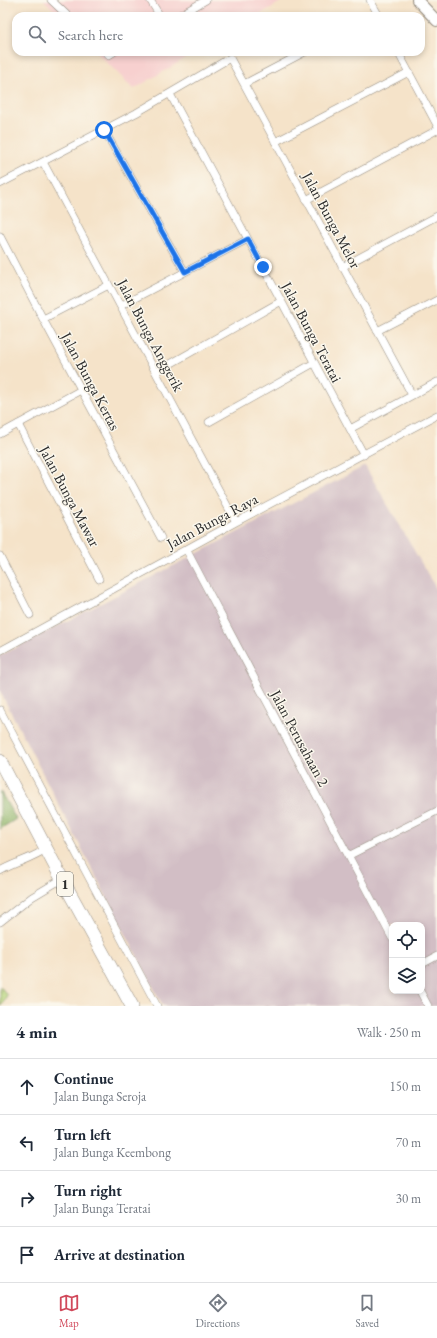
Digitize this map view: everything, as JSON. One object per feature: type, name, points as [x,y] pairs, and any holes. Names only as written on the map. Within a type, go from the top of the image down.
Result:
[{"type":"highway","name":"1","points":[[0,761],[62,879],[132,1006]]},
{"type":"street","points":[[51,0],[64,12]]},
{"type":"street","points":[[150,0],[158,12]]},
{"type":"street","points":[[185,12],[206,0]]},
{"type":"street","points":[[370,0],[376,12]]},
{"type":"street","points":[[417,0],[437,21]]},
{"type":"street","points":[[244,84],[297,56]]},
{"type":"street","points":[[400,56],[437,124]]},
{"type":"street","name":"Jalan Bunga Melor","points":[[170,94],[230,58],[412,395]]},
{"type":"street","points":[[275,142],[409,72]]},
{"type":"street","points":[[0,184],[170,94]]},
{"type":"street","name":"Jalan Bunga Teratai","points":[[170,94],[364,455]]},
{"type":"street","points":[[104,130],[185,272]]},
{"type":"street","points":[[306,200],[437,130]]},
{"type":"street","name":"Jalan Bunga Anggerik","points":[[43,162],[236,522]]},
{"type":"street","points":[[342,267],[437,216]]},
{"type":"street","name":"Jalan Bunga Kertas","points":[[0,236],[161,538]]},
{"type":"street","points":[[120,306],[248,239]]},
{"type":"street","points":[[43,319],[109,285]]},
{"type":"street","points":[[377,331],[437,300]]},
{"type":"street","points":[[156,372],[278,303]]},
{"type":"street","points":[[209,422],[314,363]]},
{"type":"street","points":[[350,429],[437,382]]},
{"type":"street","points":[[0,434],[81,390]]},
{"type":"street","name":"Jalan Bunga Raya","points":[[0,651],[236,522],[437,416]]},
{"type":"street","name":"Jalan Bunga Mawar","points":[[18,424],[99,579]]},
{"type":"street","name":"Jalan Perusahaan 2","points":[[186,549],[389,932]]},
{"type":"street","points":[[0,556],[30,615]]},
{"type":"street","points":[[0,710],[157,1006]]},
{"type":"street","points":[[348,856],[437,811]]},
{"type":"street","points":[[0,871],[16,862],[40,853],[47,848]]},
{"type":"street","points":[[0,922],[32,897],[62,879]]},
{"type":"street","points":[[425,962],[437,956]]},
{"type":"street","points":[[422,994],[428,1006]]},
{"type":"shaded area","points":[[44,0],[284,0],[264,12],[56,12]]},
{"type":"shaded area","points":[[100,56],[189,56],[134,89]]},
{"type":"shaded area","points":[[365,466],[437,590],[437,1006],[163,1006],[0,691],[0,656]]},
{"type":"green space","points":[[0,791],[16,819],[0,829]]},
{"type":"green space","points":[[0,986],[7,995],[1,1006],[0,1006]]},
{"type":"route","points":[[104,130],[185,272],[248,239],[263,267]]}]
